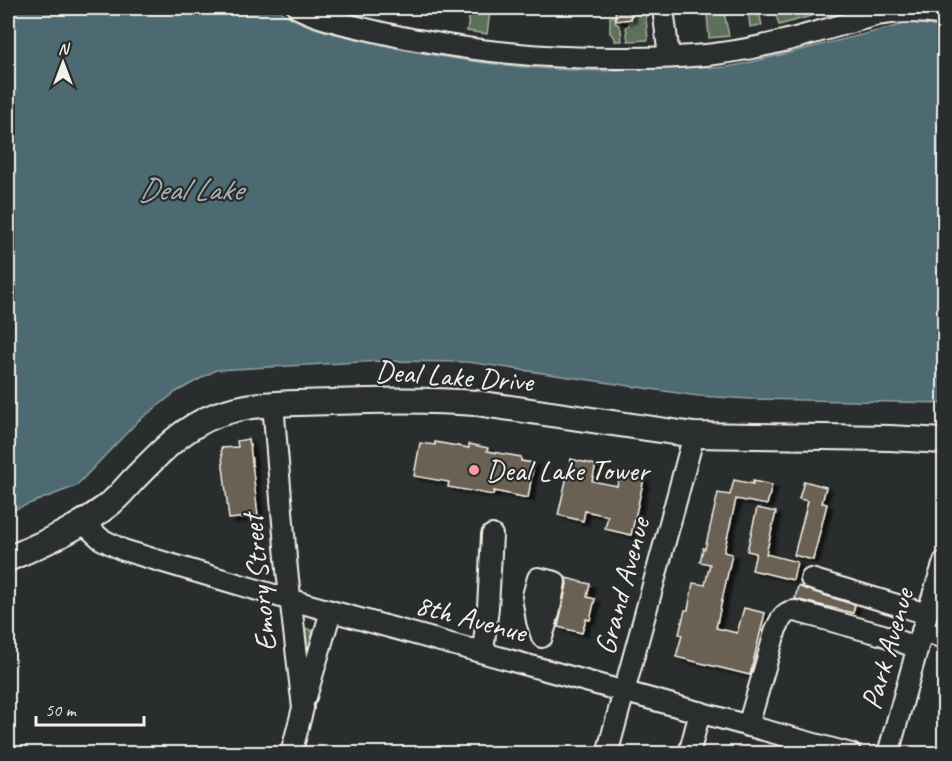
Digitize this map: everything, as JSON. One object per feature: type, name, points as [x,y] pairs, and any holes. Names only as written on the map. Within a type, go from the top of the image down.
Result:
[{"type":"main road","name":"Deal Lake Drive","points":[[8,559],[83,523],[112,502],[160,453],[187,430],[241,407],[273,404],[443,400],[694,435],[945,441]]},
{"type":"street","points":[[297,8],[337,22],[402,38],[487,51],[568,58],[669,57],[721,53],[774,44],[876,15],[894,12],[927,12],[945,15]]},
{"type":"street","points":[[663,8],[669,57]]},
{"type":"street","name":"Emory Street","points":[[273,404],[303,708],[291,753]]},
{"type":"street","name":"Grand Avenue","points":[[607,753],[694,435]]},
{"type":"street","name":"8th Avenue","points":[[83,523],[101,539],[123,550],[291,600],[851,753]]},
{"type":"street","points":[[483,652],[492,535]]},
{"type":"street","name":"Park Avenue","points":[[888,753],[922,631],[945,561]]},
{"type":"street","points":[[811,579],[922,631],[945,638]]},
{"type":"street","points":[[303,708],[331,611]]},
{"type":"street","points":[[748,726],[776,629],[782,616],[789,611],[883,634],[892,639],[922,631]]},
{"type":"street","points":[[535,666],[545,625]]},
{"type":"street","points":[[689,753],[700,712]]},
{"type":"green space","points":[[640,8],[645,8],[648,40],[628,41],[626,27],[629,22],[632,22],[631,15],[640,14]]},
{"type":"green space","points":[[758,8],[762,25],[750,27],[748,9]]},
{"type":"green space","points":[[774,8],[829,8],[829,11],[779,25]]},
{"type":"green space","points":[[473,9],[490,12],[487,34],[467,31],[470,12]]},
{"type":"green space","points":[[724,12],[729,36],[709,38],[707,13]]},
{"type":"green space","points":[[615,16],[615,23],[620,28],[622,41],[615,41],[610,33],[610,17]]},
{"type":"green space","points":[[305,628],[314,633],[315,641],[309,660],[305,661],[300,630]]},
{"type":"water","name":"Deal Lake","points":[[8,8],[275,8],[296,21],[318,29],[394,48],[517,67],[610,71],[727,67],[905,24],[916,23],[944,28],[944,403],[698,396],[468,362],[380,361],[216,370],[176,392],[137,422],[76,486],[8,512]]},
{"type":"building","points":[[615,8],[630,8],[631,19],[616,21]]},
{"type":"building","points":[[248,439],[258,516],[229,519],[221,448],[238,447],[237,441]]},
{"type":"building","name":"Deal Lake Tower","points":[[435,442],[469,448],[469,444],[488,448],[487,451],[521,457],[521,461],[534,463],[528,498],[494,491],[493,495],[448,487],[449,482],[414,476],[420,443],[435,445]]},
{"type":"building","points":[[571,459],[596,465],[592,481],[617,486],[620,473],[644,479],[631,535],[605,529],[608,516],[585,511],[583,521],[558,515]]},
{"type":"building","points":[[734,480],[772,485],[767,505],[736,499],[724,552],[732,554],[716,628],[737,633],[744,608],[765,613],[750,675],[676,657],[682,635],[679,634],[685,610],[688,610],[693,583],[705,585],[710,564],[700,562],[718,493],[730,495]]},
{"type":"building","points":[[804,481],[826,487],[822,503],[827,504],[813,560],[794,555],[808,501],[799,499]]},
{"type":"building","points":[[757,508],[776,512],[766,554],[797,562],[793,580],[752,570],[756,553],[747,551]]},
{"type":"building","points":[[566,578],[590,584],[587,597],[595,599],[590,620],[586,619],[582,633],[558,627],[567,584]]},
{"type":"building","points":[[798,586],[855,605],[853,613],[795,599]]},
{"type":"place","name":"Deal Lake Tower","points":[[474,470]]}]
